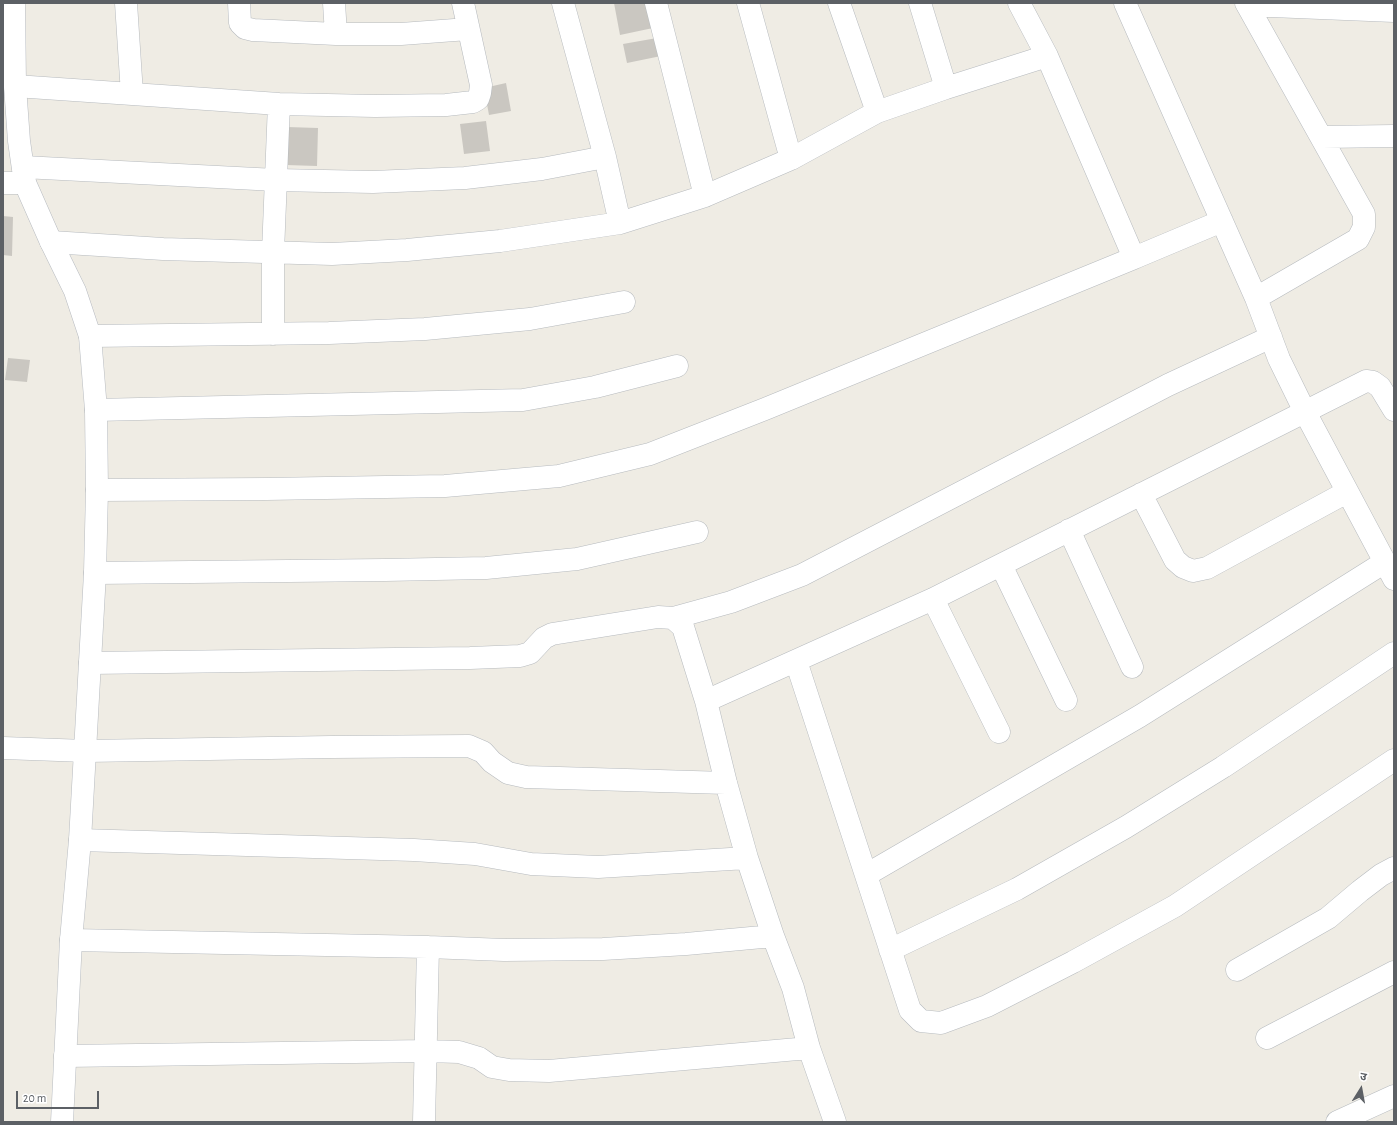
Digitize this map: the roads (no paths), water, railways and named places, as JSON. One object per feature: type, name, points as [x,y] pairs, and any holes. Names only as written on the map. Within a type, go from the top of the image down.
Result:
[{"type":"street","points":[[14,3],[15,86],[19,142],[24,175],[51,242],[75,291],[90,336],[96,410],[97,490],[95,573],[86,751],[71,940],[62,1122]]},
{"type":"street","points":[[126,3],[132,94]]},
{"type":"street","points":[[239,3],[240,23],[245,28],[252,30],[336,34],[401,34],[468,29]]},
{"type":"street","points":[[334,3],[336,34]]},
{"type":"street","points":[[15,86],[279,104],[375,106],[473,102],[478,99],[481,85],[462,3]]},
{"type":"street","points":[[563,3],[620,223]]},
{"type":"street","points":[[656,3],[705,196]]},
{"type":"street","points":[[748,3],[791,159]]},
{"type":"street","points":[[840,3],[877,112]]},
{"type":"street","points":[[920,3],[946,88]]},
{"type":"street","points":[[1018,3],[1047,56],[1134,258]]},
{"type":"street","points":[[866,875],[1389,571],[1305,412],[1279,359],[1256,298],[1125,3]]},
{"type":"street","points":[[1246,4],[1364,214],[1364,227],[1358,239],[1256,298]]},
{"type":"street","points":[[1246,4],[1394,11]]},
{"type":"street","points":[[51,242],[163,249],[332,254],[407,250],[500,241],[620,223],[705,196],[791,159],[877,112],[946,88],[1047,56]]},
{"type":"street","points":[[273,334],[273,252],[279,104]]},
{"type":"street","points":[[1322,137],[1394,136]]},
{"type":"street","points":[[3,183],[24,175],[373,182],[465,178],[542,169],[604,157]]},
{"type":"street","points":[[97,490],[444,486],[559,476],[650,454],[765,409],[1222,221]]},
{"type":"street","points":[[90,336],[329,333],[425,329],[530,319],[624,302]]},
{"type":"street","points":[[90,663],[520,656],[530,652],[544,638],[552,634],[658,617],[673,618],[731,602],[802,575],[1168,386],[1271,337]]},
{"type":"street","points":[[96,410],[523,400],[595,387],[677,366]]},
{"type":"street","points":[[706,701],[933,599],[1366,381],[1373,382],[1380,387],[1394,410]]},
{"type":"street","points":[[1141,494],[1175,560],[1183,567],[1193,571],[1207,568],[1347,492]]},
{"type":"street","points":[[1070,530],[1132,666]]},
{"type":"street","points":[[95,573],[486,568],[577,559],[697,532]]},
{"type":"street","points":[[1001,565],[1066,700]]},
{"type":"street","points":[[933,599],[999,732]]},
{"type":"street","points":[[673,618],[683,627],[706,701],[726,783],[747,858],[773,936],[793,988],[809,1048],[834,1122]]},
{"type":"street","points":[[890,950],[1017,889],[1126,827],[1223,767],[1394,653]]},
{"type":"street","points":[[796,661],[910,1010],[921,1021],[941,1023],[987,1006],[1073,962],[1175,906],[1394,760]]},
{"type":"street","points":[[3,748],[86,751],[469,746],[483,752],[492,762],[508,773],[526,777],[726,783]]},
{"type":"street","points":[[80,840],[414,850],[475,854],[531,864],[598,867],[747,858]]},
{"type":"street","points":[[1237,970],[1328,918],[1381,875],[1394,868]]},
{"type":"street","points":[[71,940],[428,947],[504,950],[603,949],[686,944],[773,936]]},
{"type":"street","points":[[424,1122],[427,1051],[428,947]]},
{"type":"street","points":[[1268,1038],[1394,972]]},
{"type":"street","points":[[65,1056],[427,1051],[459,1052],[479,1058],[492,1067],[509,1070],[549,1071],[809,1048]]},
{"type":"street","points":[[1337,1122],[1394,1096]]}]
